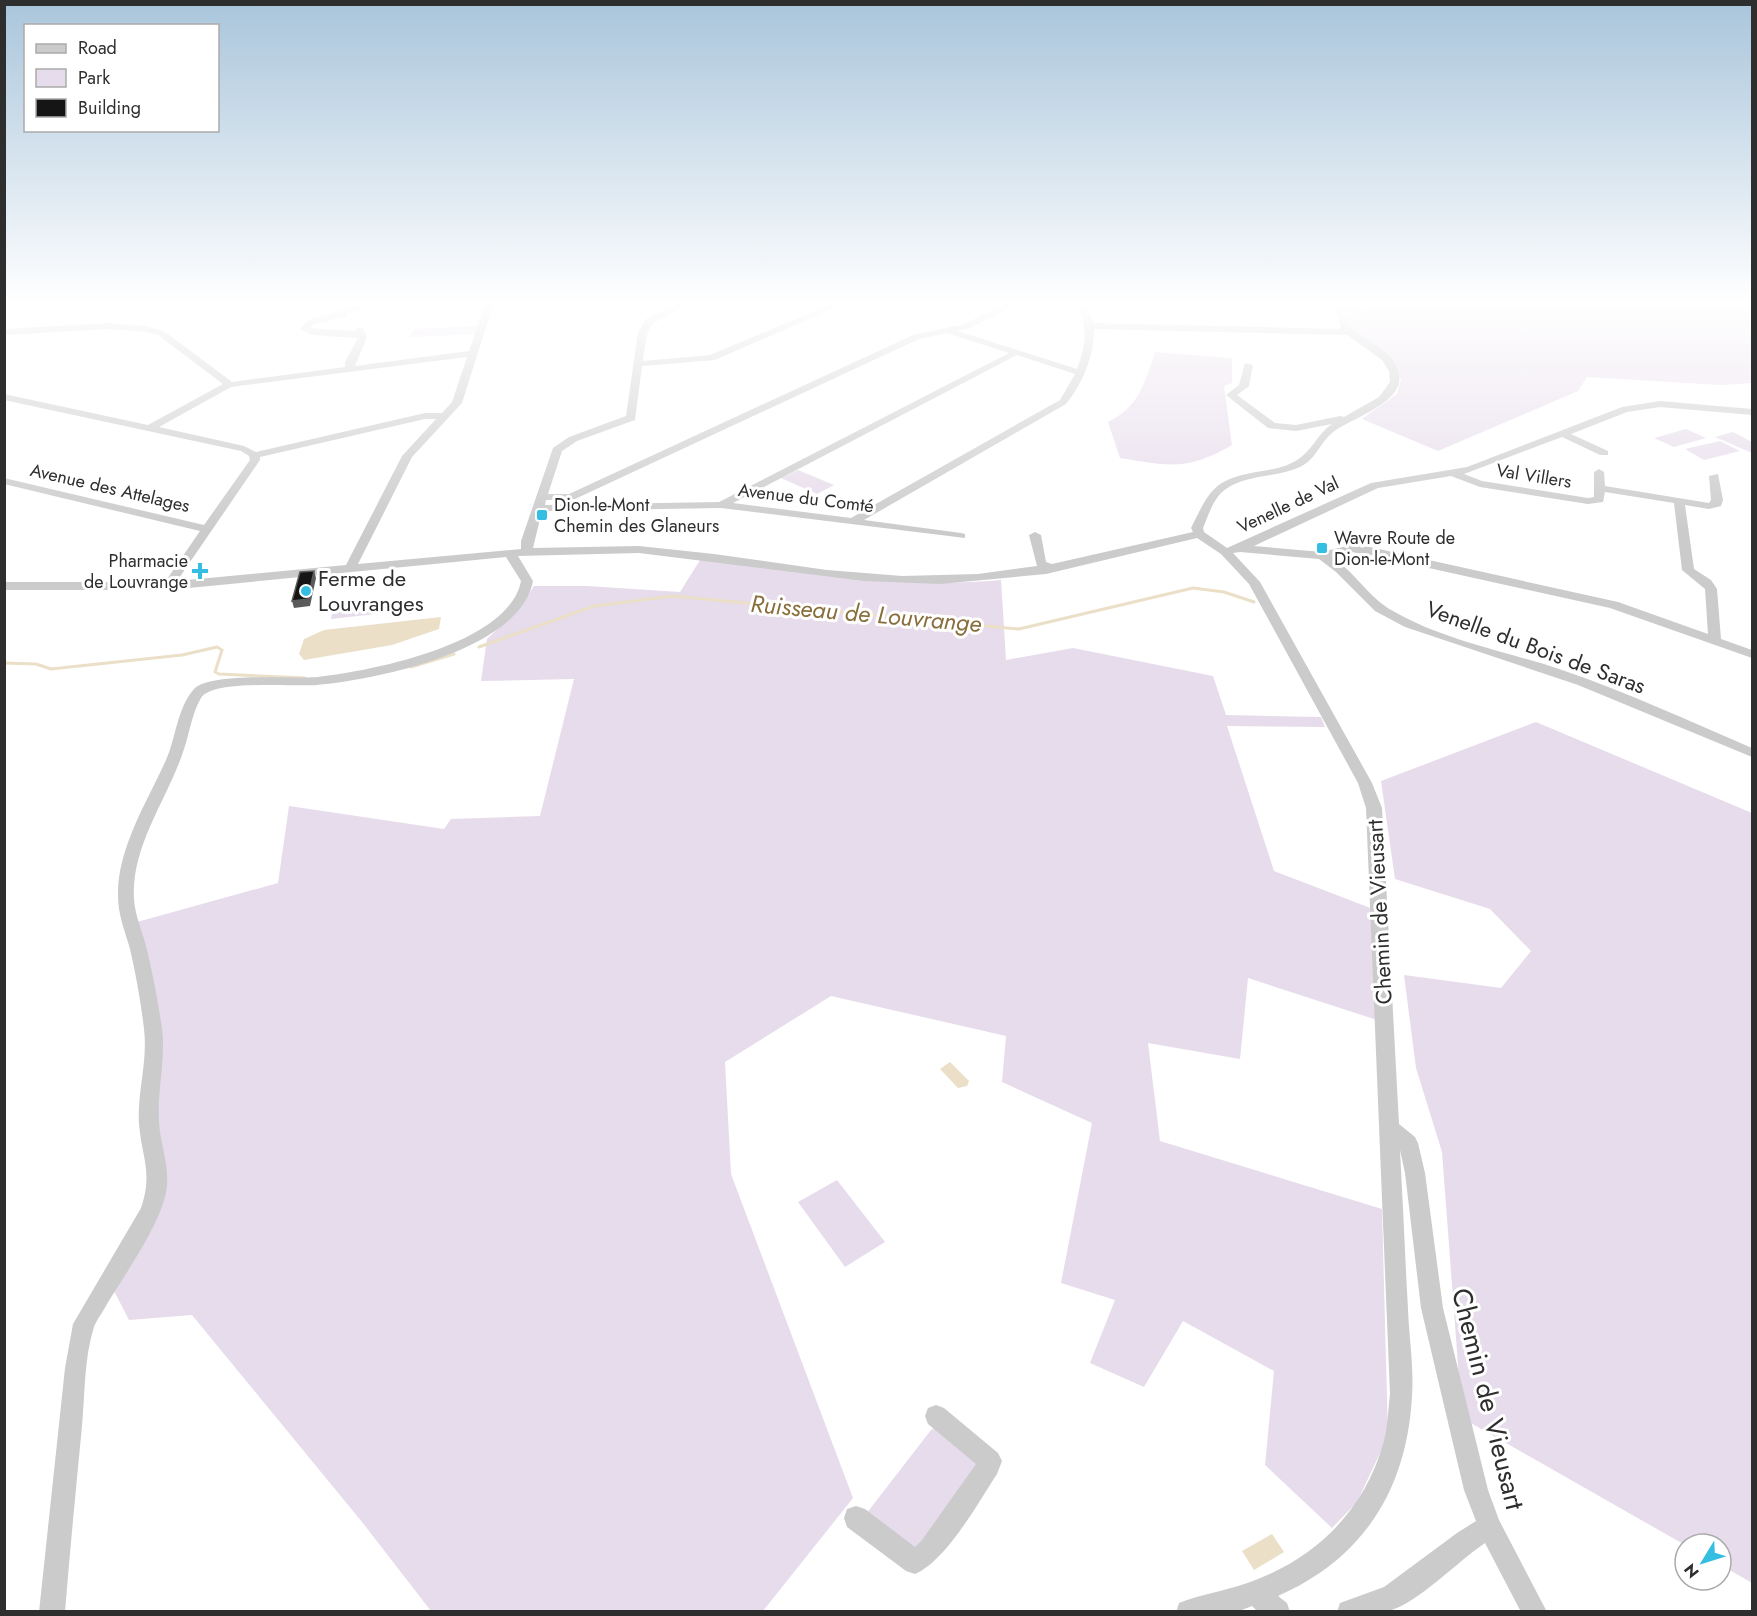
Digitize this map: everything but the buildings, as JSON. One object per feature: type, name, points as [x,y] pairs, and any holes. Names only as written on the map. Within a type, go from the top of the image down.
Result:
[{"type":"street","points":[[226,380],[228,385]]},
{"type":"street","points":[[150,429],[224,390],[228,385],[263,380]]},
{"type":"street","points":[[351,570],[407,456],[457,403],[463,380]]},
{"type":"street","points":[[527,552],[526,541],[554,456],[562,444],[631,418],[635,380]]},
{"type":"street","points":[[570,502],[825,380]]},
{"type":"street","points":[[721,505],[962,380]]},
{"type":"street","points":[[852,522],[1063,402],[1070,394],[1075,380]]},
{"type":"street","points":[[1245,380],[1241,388],[1231,395],[1272,426],[1296,429],[1334,420],[1346,421]]},
{"type":"street","points":[[4,586],[168,585],[351,570],[510,553],[604,549],[655,550],[849,576],[902,580],[953,580],[1046,570],[1199,534],[1197,528],[1208,504],[1219,489],[1238,480],[1278,472],[1300,463],[1311,454],[1329,430],[1389,394],[1395,380]]},
{"type":"street","points":[[4,397],[244,449],[254,454],[425,416],[445,416]]},
{"type":"street","points":[[4,405],[17,399]]},
{"type":"street","name":"Val Villers","points":[[1366,488],[1384,483],[1455,474],[1625,409],[1648,405],[1752,412]]},
{"type":"street","name":"Val Villers","points":[[1562,433],[1604,453]]},
{"type":"street","points":[[168,585],[255,460],[254,454]]},
{"type":"street","name":"Val Villers","points":[[1455,474],[1480,484],[1588,501],[1599,500],[1599,472]]},
{"type":"street","name":"Val Villers","points":[[1600,488],[1709,506],[1717,504],[1714,476]]},
{"type":"street","name":"Avenue des Attelages","points":[[4,481],[207,529]]},
{"type":"street","name":"Venelle de Val","points":[[1233,550],[1366,488]]},
{"type":"street","points":[[1679,501],[1688,570],[1707,583],[1711,589],[1715,640]]},
{"type":"street","name":"Avenue du Comté","points":[[540,503],[721,505],[961,536]]},
{"type":"street","name":"Chemin de Vieusart","points":[[1188,1611],[1257,1594],[1311,1567],[1344,1539],[1368,1510],[1383,1479],[1395,1443],[1401,1394],[1374,808],[1365,783],[1261,593],[1233,550],[1199,534]]},
{"type":"street","points":[[1035,535],[1040,563],[1046,570]]},
{"type":"street","points":[[1233,550],[1322,555],[1351,548],[1370,550],[1614,605],[1752,654]]},
{"type":"street","points":[[52,1611],[76,1368],[84,1324],[150,1211],[157,1190],[158,1170],[149,1124],[149,1100],[155,1053],[153,1028],[138,948],[128,917],[128,870],[148,813],[174,758],[192,702],[200,690],[220,683],[317,681],[419,661],[455,649],[495,625],[513,609],[525,592],[527,581],[510,553]]},
{"type":"street","name":"Venelle du Bois de Saras","points":[[1322,555],[1341,567],[1360,594],[1388,614],[1414,626],[1560,673],[1752,753]]},
{"type":"street","name":"Chemin de Vieusart","points":[[1350,1611],[1396,1595],[1425,1575],[1469,1537],[1490,1527],[1476,1490],[1432,1308],[1415,1173],[1408,1143],[1390,1129]]},
{"type":"street","points":[[856,1518],[901,1554],[915,1562],[932,1549],[989,1466],[990,1461],[936,1416]]},
{"type":"street","points":[[1490,1527],[1535,1611]]},
{"type":"street","points":[[1257,1594],[1278,1611]]},
{"type":"green space","points":[[1145,380],[1232,380],[1232,383],[1224,386],[1232,445],[1190,463],[1165,464],[1120,458],[1108,422],[1127,409]]},
{"type":"green space","points":[[1401,380],[1585,380],[1578,391],[1438,451],[1362,419],[1397,394]]},
{"type":"green space","points":[[1644,380],[1752,380],[1752,383],[1721,385]]},
{"type":"green space","points":[[1686,429],[1706,438],[1674,447],[1654,438]]},
{"type":"green space","points":[[1733,432],[1752,442],[1752,453],[1715,437]]},
{"type":"green space","points":[[1720,441],[1740,451],[1704,460],[1685,449]]},
{"type":"green space","points":[[798,470],[834,485],[817,494],[781,478]]},
{"type":"green space","points":[[702,557],[814,574],[888,581],[1001,580],[1006,660],[1073,648],[1213,676],[1226,715],[1321,717],[1325,727],[1227,726],[1274,871],[1373,909],[1380,1021],[1248,978],[1240,1059],[1148,1043],[1160,1141],[1382,1209],[1388,1436],[1357,1502],[1332,1528],[1265,1465],[1274,1371],[1183,1321],[1144,1387],[1090,1363],[1115,1300],[1061,1283],[1092,1123],[1002,1082],[1006,1036],[831,996],[725,1062],[731,1174],[853,1498],[763,1611],[431,1611],[362,1522],[192,1315],[129,1320],[114,1291],[159,1198],[137,922],[278,883],[289,806],[444,829],[451,819],[540,816],[574,679],[481,681],[487,639],[519,609],[534,586],[587,586],[680,592]]},
{"type":"green space","points":[[385,601],[384,613],[331,619],[333,607]]},
{"type":"green space","points":[[1536,722],[1752,813],[1752,1583],[1733,1572],[1733,1532],[1673,1532],[1673,1538],[1462,1418],[1442,1152],[1416,1068],[1404,975],[1501,988],[1531,951],[1490,909],[1395,879],[1381,781]]},
{"type":"green space","points":[[837,1180],[885,1242],[845,1267],[798,1202]]},
{"type":"green space","points":[[936,1427],[981,1460],[917,1552],[866,1514],[931,1430]]},
{"type":"shaded area","points":[[441,617],[439,629],[392,645],[304,660],[299,654],[304,639],[324,630]]},
{"type":"shaded area","points":[[950,1062],[969,1081],[967,1086],[958,1088],[940,1069]]},
{"type":"shaded area","points":[[1272,1534],[1284,1552],[1254,1570],[1242,1551]]},
{"type":"waterway","name":"Ruisseau de Louvrange","points":[[479,647],[594,606],[673,596],[1019,629],[1193,588],[1224,592],[1254,602]]},
{"type":"waterway","name":"Ruisseau de Louvrange","points":[[4,663],[36,664],[51,669],[182,655],[217,647],[222,650],[215,672],[219,674],[305,678]]},
{"type":"waterway","name":"Ruisseau de Louvrange","points":[[411,667],[454,654]]},
{"type":"place","name":"Dion-le-Mont Chemin des Glaneurs","points":[[542,515]]},
{"type":"place","name":"Wavre Route de Dion-le-Mont","points":[[1322,548]]},
{"type":"place","name":"Pharmacie de Louvrange","points":[[200,571]]},
{"type":"place","name":"Ferme de Louvranges","points":[[306,591]]}]
